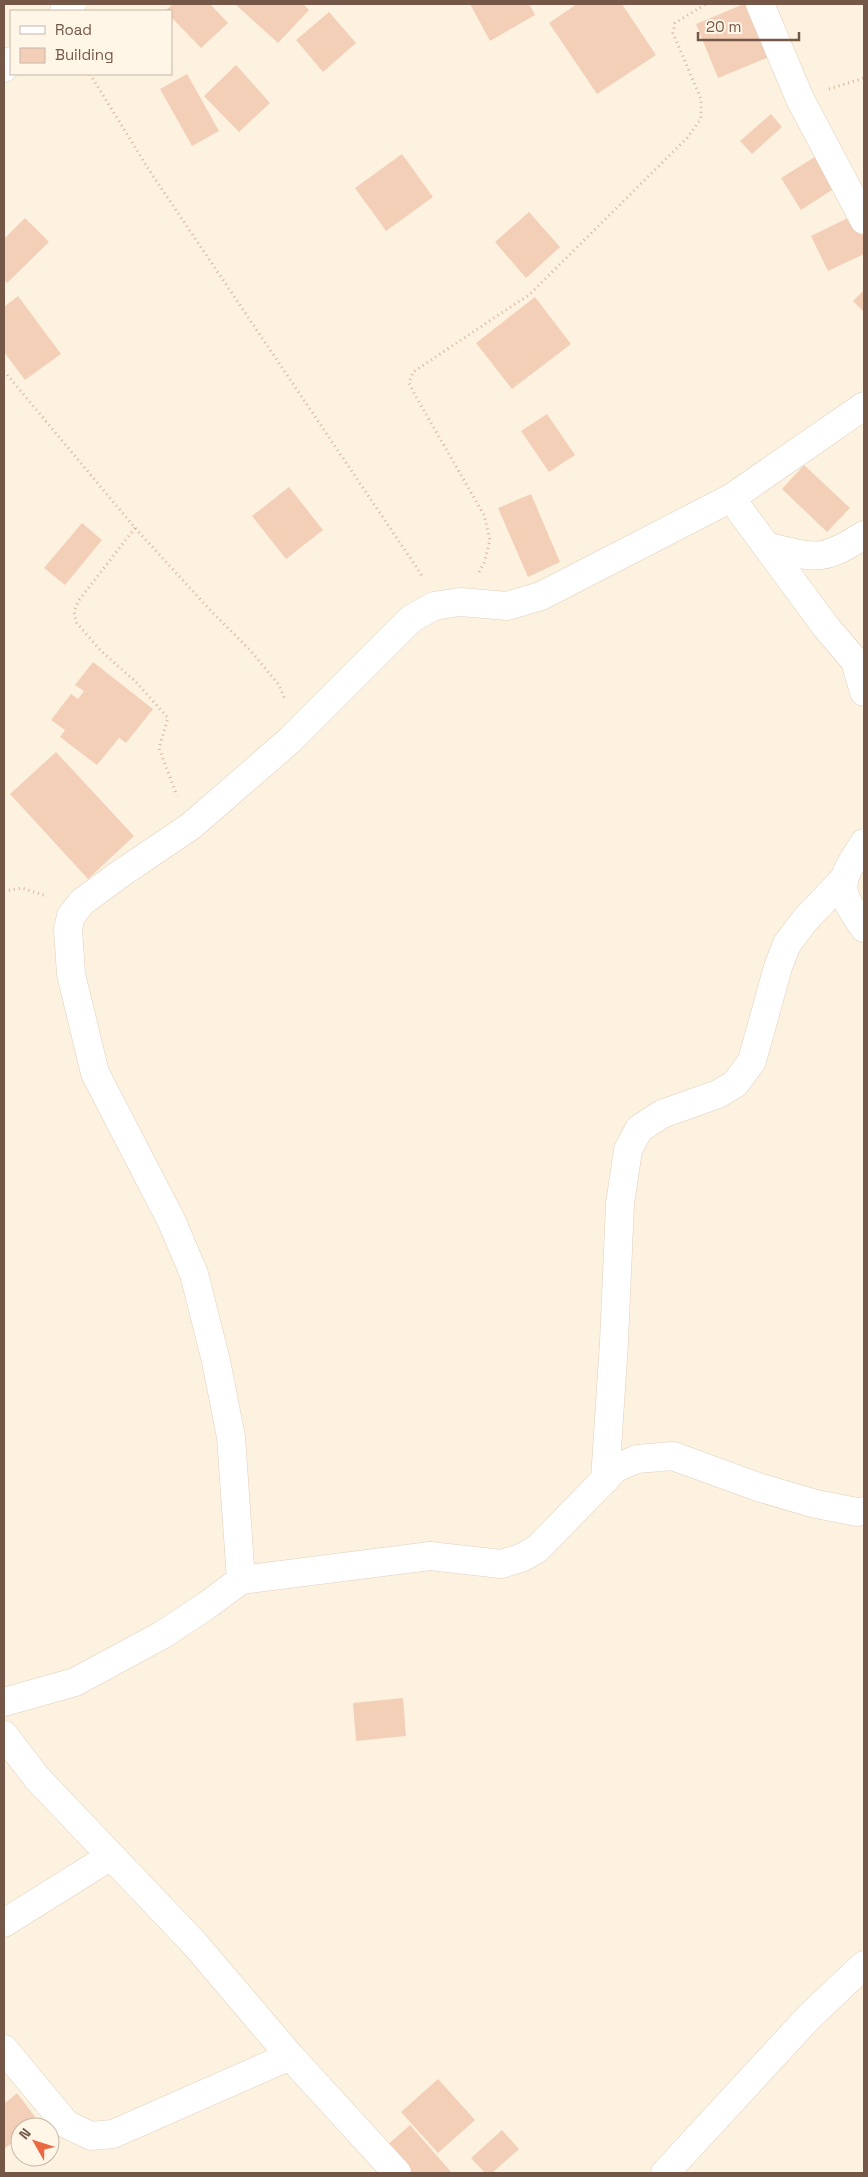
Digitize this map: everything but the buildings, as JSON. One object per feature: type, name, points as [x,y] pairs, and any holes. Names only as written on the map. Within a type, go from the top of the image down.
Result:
[{"type":"street","points":[[760,4],[800,99],[864,220]]},
{"type":"street","points":[[241,1580],[231,1437],[216,1362],[196,1284],[172,1222],[96,1073],[71,974],[68,929],[70,916],[89,896],[191,826],[290,740],[411,619],[447,604],[507,606],[541,596],[731,498],[864,406]]},
{"type":"street","points":[[731,498],[826,627],[855,661],[864,692]]},
{"type":"street","points":[[766,546],[803,555],[821,557],[839,551],[864,535]]},
{"type":"street","points":[[864,843],[845,873],[843,892],[864,928]]},
{"type":"street","points":[[605,1480],[620,1204],[628,1150],[638,1129],[662,1114],[718,1094],[735,1084],[752,1060],[778,967],[787,944],[805,920],[844,879]]},
{"type":"street","points":[[4,1702],[75,1682],[162,1635],[241,1580],[430,1556],[501,1564],[521,1558],[537,1549],[616,1468],[637,1459],[674,1456],[761,1488],[816,1504],[858,1512],[864,1511]]},
{"type":"street","points":[[4,1735],[37,1778],[194,1943],[290,2056],[398,2173]]},
{"type":"street","points":[[4,1923],[111,1856]]},
{"type":"street","points":[[665,2173],[809,2017],[864,1965]]},
{"type":"street","points":[[4,2049],[66,2124],[90,2136],[113,2134],[290,2056]]},
{"type":"path","points":[[91,75],[148,170],[403,551],[447,604],[484,563],[490,540],[484,515],[415,395],[410,383],[413,372],[530,294],[687,138],[700,119],[701,99],[673,33],[675,23],[706,4]]},
{"type":"path","points":[[4,371],[135,528],[211,611],[250,650],[279,685],[289,709],[290,740]]},
{"type":"path","points":[[135,528],[79,600],[74,611],[76,622],[100,650],[136,682],[168,718],[160,748],[170,780],[191,826]]},
{"type":"path","points":[[4,891],[22,888],[40,893],[55,901],[70,916]]}]
